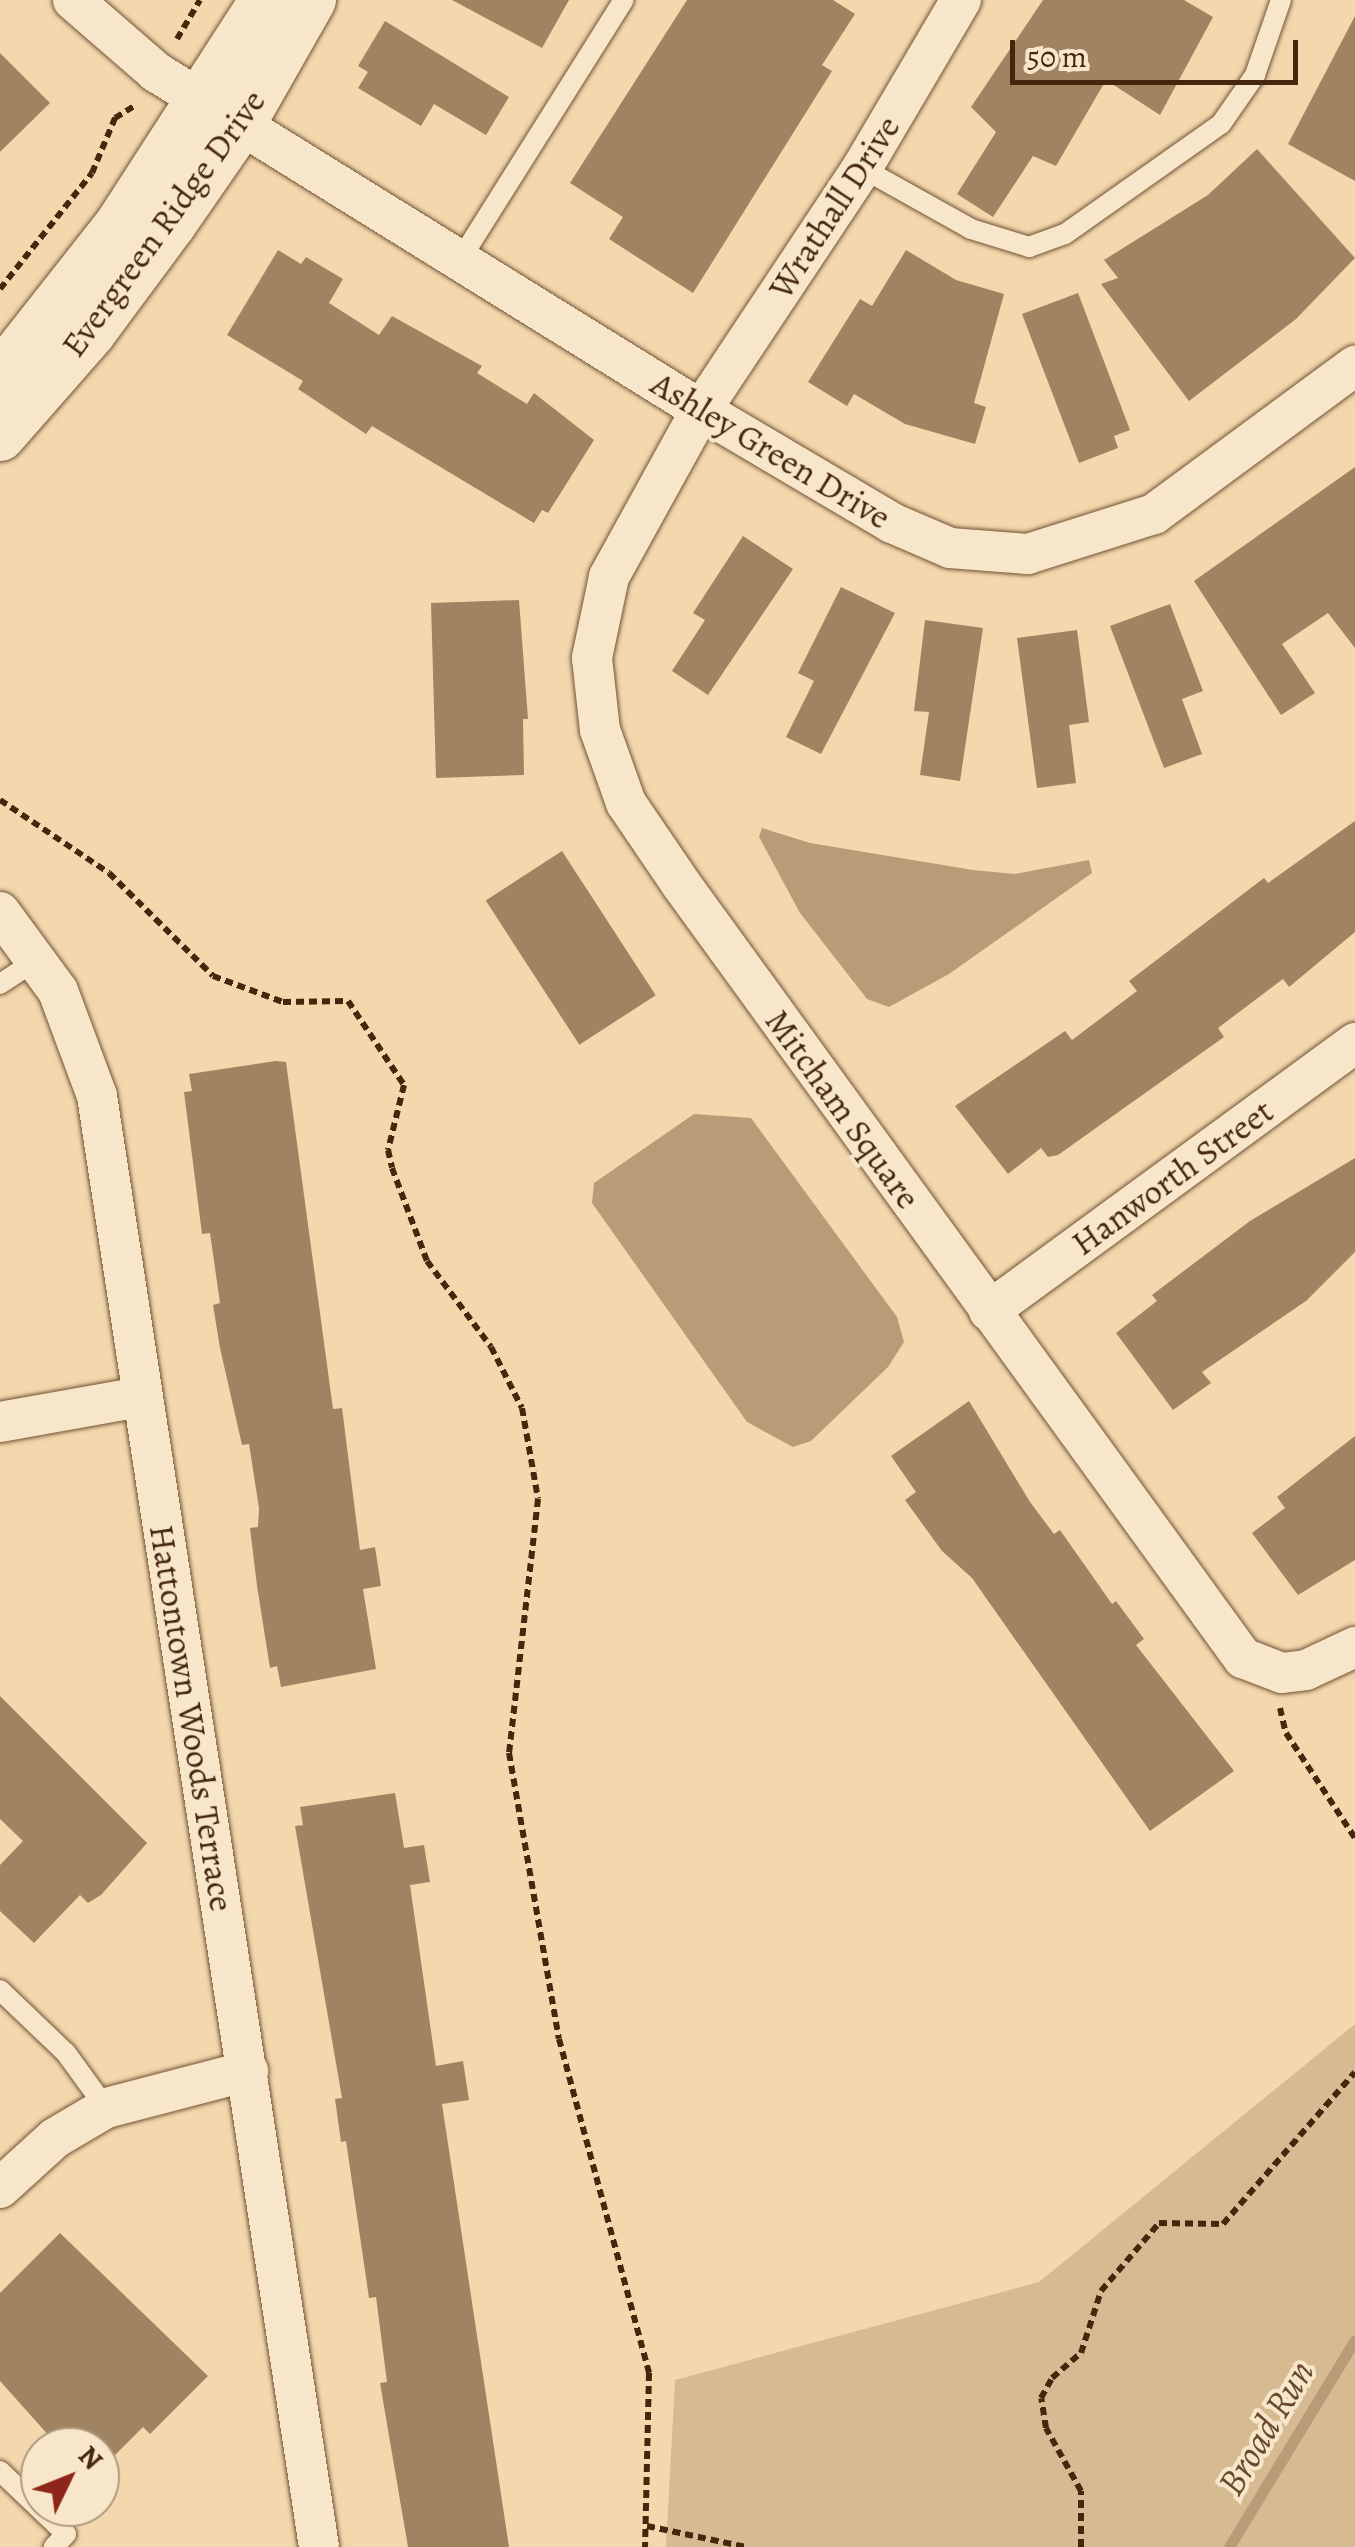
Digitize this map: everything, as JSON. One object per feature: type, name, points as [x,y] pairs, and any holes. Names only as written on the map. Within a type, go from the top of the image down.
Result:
[{"type":"street","name":"Ashley Green Drive","points":[[73,0],[156,72],[701,410],[892,523],[950,548],[1028,554],[1154,514],[1355,366]]},
{"type":"street","name":"Evergreen Ridge Drive","points":[[0,436],[91,332],[223,111],[264,0]]},
{"type":"street","name":"Evergreen Ridge Drive","points":[[0,377],[119,226],[223,111],[311,0]]},
{"type":"street","name":"Wrathall Drive","points":[[701,410],[862,168],[962,0]]},
{"type":"street","name":"Mitcham Square","points":[[701,410],[610,577],[594,624],[600,730],[626,804],[1243,1658],[1282,1672]]},
{"type":"street","name":"Hattontown Woods Terrace","points":[[0,912],[38,959],[76,1030],[97,1096],[320,2547]]},
{"type":"street","name":"Hanworth Street","points":[[989,1311],[1355,1043]]},
{"type":"street","points":[[0,1422],[141,1396]]},
{"type":"street","points":[[1282,1672],[1322,1665],[1355,1647]]},
{"type":"street","points":[[0,2188],[55,2138],[106,2108],[248,2071]]},
{"type":"lane","points":[[460,260],[624,0]]},
{"type":"lane","points":[[862,168],[971,229],[1029,247],[1065,234],[1221,124],[1256,75],[1281,0]]},
{"type":"lane","points":[[0,984],[38,959]]},
{"type":"lane","points":[[0,1990],[87,2077],[106,2108]]},
{"type":"lane","points":[[0,2471],[66,2534],[54,2547]]},
{"type":"path","points":[[0,290],[92,173],[114,118],[133,110],[200,0]]},
{"type":"path","points":[[0,800],[109,873],[213,976],[283,1002],[348,1002],[404,1085],[388,1150],[392,1168],[427,1261],[491,1348],[522,1408],[538,1499],[509,1753],[560,2039],[649,2372],[645,2547]]},
{"type":"path","points":[[1282,1672],[1278,1703],[1286,1734],[1355,1838]]},
{"type":"path","points":[[1081,2547],[1080,2490],[1046,2428],[1042,2398],[1052,2378],[1081,2353],[1101,2291],[1159,2222],[1223,2224],[1355,2072]]},
{"type":"path","points":[[647,2526],[746,2547]]},
{"type":"shaded area","points":[[762,828],[810,843],[973,870],[1015,874],[1089,860],[1092,873],[949,974],[889,1007],[867,999],[800,913],[759,837]]},
{"type":"shaded area","points":[[694,1114],[751,1118],[897,1317],[904,1342],[888,1367],[811,1441],[793,1447],[747,1422],[592,1203],[594,1183]]},
{"type":"shaded area","points":[[1355,2024],[1355,2547],[666,2547],[675,2380],[1039,2282]]},
{"type":"building","points":[[452,0],[569,0],[542,48]]},
{"type":"building","points":[[687,0],[833,0],[855,14],[822,65],[832,71],[693,293],[609,239],[623,217],[570,183]]},
{"type":"building","points":[[1043,0],[1184,0],[1213,17],[1160,115],[1106,80],[1056,166],[1033,156],[993,217],[957,194],[996,132],[971,107]]},
{"type":"building","points":[[1355,16],[1355,181],[1288,144]]},
{"type":"building","points":[[385,21],[509,97],[486,135],[434,104],[421,126],[358,88],[368,72],[358,66]]},
{"type":"building","points":[[0,53],[50,103],[0,152]]},
{"type":"building","points":[[1257,149],[1355,258],[1296,319],[1189,401],[1101,284],[1118,278],[1104,260],[1208,195]]},
{"type":"building","points":[[278,250],[301,264],[306,257],[343,279],[329,303],[379,335],[392,316],[482,366],[477,373],[527,404],[534,393],[594,440],[548,513],[542,510],[534,523],[372,426],[366,434],[298,389],[303,381],[227,335]]},
{"type":"building","points":[[906,250],[956,280],[1004,294],[974,403],[986,407],[975,444],[905,424],[854,394],[847,406],[808,382],[860,299],[872,306]]},
{"type":"building","points":[[1078,293],[1130,430],[1114,436],[1118,448],[1079,463],[1022,314]]},
{"type":"building","points":[[1355,467],[1355,648],[1328,613],[1282,644],[1315,693],[1281,715],[1194,581]]},
{"type":"building","points":[[743,536],[793,569],[708,695],[672,671],[705,620],[693,613]]},
{"type":"building","points":[[841,587],[895,613],[821,754],[786,737],[814,681],[798,673]]},
{"type":"building","points":[[519,600],[528,719],[523,719],[524,775],[436,778],[431,603]]},
{"type":"building","points":[[1170,604],[1203,691],[1182,699],[1202,754],[1164,768],[1110,626]]},
{"type":"building","points":[[925,620],[983,628],[960,781],[920,775],[929,712],[914,711]]},
{"type":"building","points":[[1077,630],[1089,722],[1069,725],[1076,783],[1037,788],[1017,638]]},
{"type":"building","points":[[1355,821],[1355,932],[1289,987],[1283,979],[1218,1028],[1224,1037],[1058,1155],[1048,1157],[1041,1148],[1008,1174],[955,1106],[1065,1031],[1072,1040],[1137,991],[1129,981],[1264,878],[1268,883]]},
{"type":"building","points":[[562,851],[656,995],[579,1045],[486,901]]},
{"type":"building","points":[[286,1062],[333,1409],[342,1408],[360,1550],[375,1547],[381,1586],[363,1589],[376,1669],[281,1687],[277,1666],[270,1668],[250,1528],[258,1527],[259,1508],[249,1444],[242,1445],[220,1348],[213,1305],[220,1303],[210,1233],[202,1234],[184,1092],[192,1091],[189,1074]]},
{"type":"building","points":[[1355,1158],[1355,1252],[1306,1301],[1202,1372],[1211,1383],[1173,1410],[1116,1333],[1157,1301],[1152,1295],[1250,1221]]},
{"type":"building","points":[[969,1401],[1030,1502],[1054,1534],[1060,1530],[1112,1604],[1116,1601],[1144,1639],[1136,1645],[1234,1771],[1150,1831],[972,1578],[942,1551],[905,1500],[916,1492],[891,1456]]},
{"type":"building","points":[[1355,1436],[1355,1560],[1298,1595],[1252,1533],[1285,1508],[1277,1497]]},
{"type":"building","points":[[0,1696],[147,1843],[101,1895],[88,1903],[80,1895],[34,1943],[0,1911],[0,1865],[23,1841],[0,1819]]},
{"type":"building","points":[[395,1793],[404,1848],[424,1845],[430,1882],[410,1885],[436,2066],[463,2061],[469,2100],[442,2104],[509,2547],[408,2547],[380,2383],[387,2382],[376,2297],[369,2298],[346,2141],[341,2142],[335,2099],[342,2098],[295,1826],[303,1825],[300,1807]]},
{"type":"building","points":[[60,2233],[208,2376],[150,2434],[143,2427],[120,2450],[120,2427],[41,2427],[0,2381],[0,2293]]},
{"type":"waterway","name":"Broad Run","points":[[1229,2547],[1355,2340]]}]
